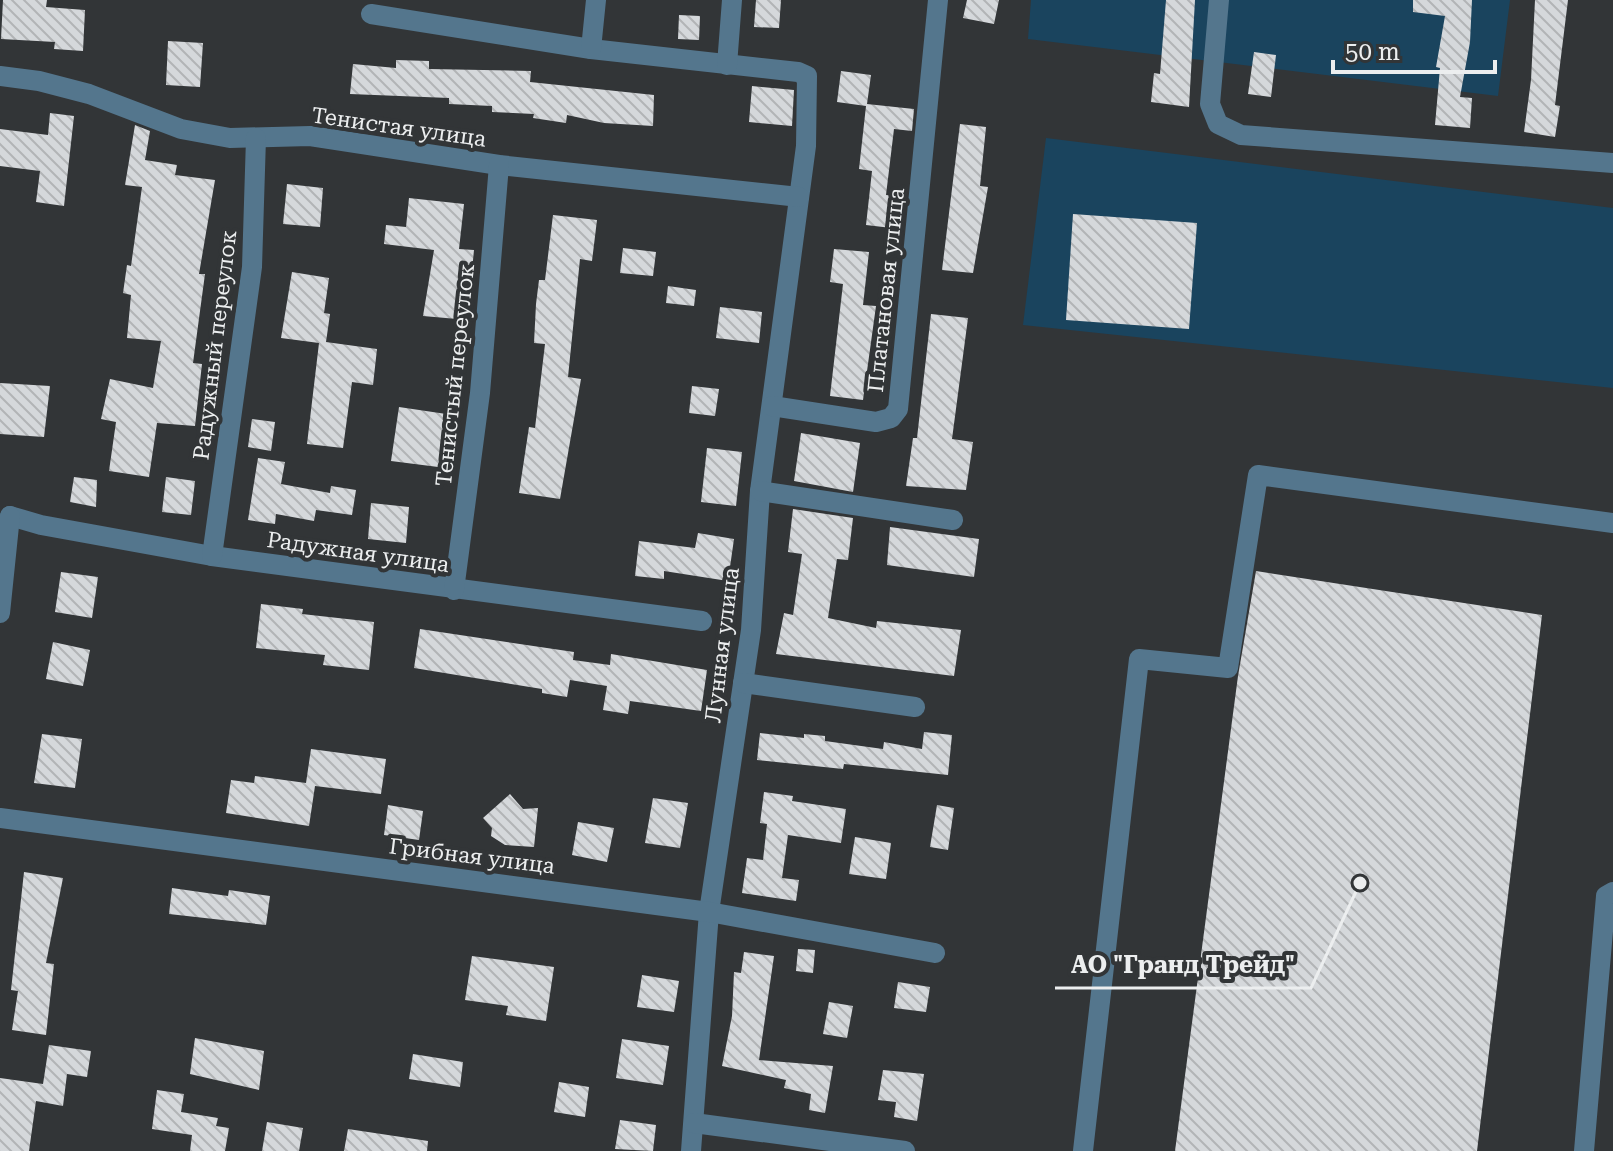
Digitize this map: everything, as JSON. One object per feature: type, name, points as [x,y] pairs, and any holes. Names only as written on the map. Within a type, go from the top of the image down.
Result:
[{"type":"street","points":[[591,49],[596,0]]},
{"type":"street","points":[[371,14],[591,49],[727,65],[732,0]]},
{"type":"street","name":"Платановая улица","points":[[772,406],[876,422],[891,418],[898,409],[938,0]]},
{"type":"street","points":[[1219,0],[1210,104],[1218,124],[1241,135],[1613,163]]},
{"type":"street","name":"Лунная улица","points":[[691,1151],[709,912],[751,630],[760,491],[806,146],[807,76],[798,72],[727,65]]},
{"type":"street","name":"Тенистая улица","points":[[0,76],[39,81],[89,94],[181,129],[230,138],[310,136],[499,165],[799,197]]},
{"type":"street","name":"Радужный переулок","points":[[212,556],[252,267],[256,138]]},
{"type":"street","name":"Тенистый переулок","points":[[454,590],[480,393],[499,165]]},
{"type":"street","points":[[1083,1151],[1139,659],[1228,668],[1258,475],[1613,523]]},
{"type":"street","points":[[760,491],[953,520]]},
{"type":"street","points":[[0,613],[5,508]]},
{"type":"street","name":"Радужная улица","points":[[5,508],[41,525],[212,556],[702,621]]},
{"type":"street","points":[[743,683],[915,707]]},
{"type":"street","name":"Грибная улица","points":[[0,818],[709,912],[935,953]]},
{"type":"street","points":[[1584,1151],[1606,896],[1613,892]]},
{"type":"street","points":[[694,1123],[818,1145],[906,1151]]},
{"type":"shaded area","points":[[1031,0],[1510,0],[1498,96],[1028,39]]},
{"type":"shaded area","points":[[1046,138],[1613,208],[1613,388],[1023,325]]},
{"type":"building","points":[[3,0],[47,0],[46,7],[85,10],[83,51],[54,49],[55,42],[1,39]]},
{"type":"building","points":[[756,0],[781,0],[779,28],[754,27]]},
{"type":"building","points":[[967,0],[999,0],[994,24],[963,18]]},
{"type":"building","points":[[1166,0],[1195,0],[1189,107],[1151,102],[1154,73],[1160,74]]},
{"type":"building","points":[[1413,0],[1472,0],[1470,42],[1460,97],[1472,98],[1470,128],[1435,125],[1440,68],[1436,67],[1445,16],[1413,12]]},
{"type":"building","points":[[1535,0],[1568,0],[1555,105],[1560,106],[1555,137],[1524,132],[1531,80]]},
{"type":"building","points":[[679,15],[700,16],[699,40],[678,39]]},
{"type":"building","points":[[168,41],[203,43],[200,87],[166,85]]},
{"type":"building","points":[[1254,52],[1276,55],[1271,97],[1248,94]]},
{"type":"building","points":[[396,60],[429,61],[429,69],[531,71],[530,82],[654,95],[653,126],[604,123],[567,115],[566,123],[533,118],[534,114],[492,112],[492,106],[449,104],[449,98],[350,94],[353,64],[396,68]]},
{"type":"building","points":[[841,71],[871,75],[867,104],[914,109],[912,131],[894,129],[886,195],[904,197],[900,229],[866,225],[872,171],[859,169],[866,106],[837,102]]},
{"type":"building","points":[[752,86],[794,90],[792,126],[749,122]]},
{"type":"building","points":[[50,113],[74,116],[64,206],[36,202],[40,171],[0,166],[0,129],[48,135]]},
{"type":"building","points":[[960,124],[986,127],[980,186],[988,187],[973,273],[942,270]]},
{"type":"building","points":[[135,125],[150,131],[145,160],[177,165],[175,175],[215,180],[199,274],[205,274],[193,363],[202,364],[195,426],[157,423],[149,477],[109,471],[116,422],[101,419],[110,379],[153,388],[161,341],[127,338],[131,295],[123,293],[127,265],[131,266],[142,187],[125,185]]},
{"type":"building","points":[[287,184],[323,188],[320,227],[283,224]]},
{"type":"building","points":[[409,198],[464,204],[459,249],[474,250],[471,281],[462,280],[457,319],[423,316],[434,250],[384,244],[386,225],[406,227]]},
{"type":"building","points":[[1073,214],[1197,223],[1189,329],[1066,320]]},
{"type":"building","points":[[553,215],[597,220],[592,261],[580,259],[568,377],[581,379],[560,499],[519,493],[529,427],[535,428],[545,344],[534,343],[536,304],[539,280],[545,280]]},
{"type":"building","points":[[623,248],[656,252],[653,276],[620,273]]},
{"type":"building","points":[[834,249],[869,252],[863,305],[876,306],[863,400],[830,396],[843,284],[830,282]]},
{"type":"building","points":[[292,272],[329,278],[324,313],[330,314],[326,342],[377,349],[373,385],[352,382],[343,448],[307,444],[319,343],[281,338]]},
{"type":"building","points":[[668,286],[696,290],[694,306],[666,303]]},
{"type":"building","points":[[720,307],[762,312],[759,343],[716,338]]},
{"type":"building","points":[[931,314],[968,318],[952,439],[973,442],[966,490],[906,486],[913,438],[917,438]]},
{"type":"building","points":[[0,383],[50,386],[44,437],[0,434]]},
{"type":"building","points":[[692,386],[719,389],[715,416],[689,413]]},
{"type":"building","points":[[399,407],[453,415],[446,468],[391,461]]},
{"type":"building","points":[[252,419],[275,422],[271,451],[248,447]]},
{"type":"building","points":[[801,433],[860,443],[853,492],[794,481]]},
{"type":"building","points":[[707,448],[742,452],[736,506],[701,502]]},
{"type":"building","points":[[258,458],[285,462],[281,484],[330,493],[331,486],[356,490],[352,515],[316,510],[314,521],[276,514],[275,524],[248,520]]},
{"type":"building","points":[[74,477],[97,480],[96,507],[70,502]]},
{"type":"building","points":[[166,477],[195,481],[191,515],[162,512]]},
{"type":"building","points":[[371,503],[409,507],[406,543],[368,539]]},
{"type":"building","points":[[793,509],[853,518],[848,560],[837,559],[828,618],[876,628],[877,621],[961,630],[954,676],[776,654],[784,613],[793,615],[802,554],[788,552]]},
{"type":"building","points":[[890,527],[979,539],[974,577],[887,565]]},
{"type":"building","points":[[698,533],[734,539],[728,581],[664,571],[664,579],[635,576],[639,541],[695,548]]},
{"type":"building","points":[[1256,571],[1542,615],[1477,1151],[1175,1151],[1238,676]]},
{"type":"building","points":[[61,572],[98,577],[92,618],[55,612]]},
{"type":"building","points":[[261,604],[303,609],[302,614],[374,622],[369,670],[323,665],[325,655],[256,648]]},
{"type":"building","points":[[420,629],[574,652],[573,660],[610,665],[611,654],[707,670],[701,711],[630,701],[628,714],[603,710],[607,686],[570,680],[567,697],[542,693],[542,689],[414,668]]},
{"type":"building","points":[[53,642],[90,650],[83,686],[46,679]]},
{"type":"building","points":[[924,732],[952,735],[948,775],[844,764],[843,769],[757,760],[760,733],[804,738],[804,734],[825,736],[825,741],[883,749],[884,742],[922,749]]},
{"type":"building","points":[[42,734],[82,739],[75,788],[34,783]]},
{"type":"building","points":[[311,749],[386,759],[381,794],[315,786],[309,826],[226,813],[231,780],[254,783],[255,776],[306,783]]},
{"type":"building","points":[[764,792],[793,796],[792,801],[846,809],[841,843],[788,835],[782,878],[799,880],[796,901],[742,893],[747,858],[763,860],[767,824],[760,823]]},
{"type":"building","points":[[510,794],[523,809],[538,808],[534,847],[505,845],[491,836],[492,828],[483,818]]},
{"type":"building","points":[[653,798],[688,803],[680,848],[645,843]]},
{"type":"building","points":[[388,805],[423,811],[419,840],[384,835]]},
{"type":"building","points":[[937,805],[954,808],[948,850],[930,847]]},
{"type":"building","points":[[578,822],[614,828],[607,862],[572,855]]},
{"type":"building","points":[[855,837],[891,843],[886,879],[849,874]]},
{"type":"building","points":[[24,872],[63,878],[46,963],[54,964],[46,1035],[12,1030],[18,991],[11,990]]},
{"type":"building","points":[[172,888],[228,896],[229,890],[270,896],[266,925],[169,914]]},
{"type":"building","points":[[798,949],[815,950],[813,973],[796,971]]},
{"type":"building","points":[[744,952],[774,956],[759,1060],[833,1066],[825,1113],[809,1110],[811,1094],[784,1088],[786,1080],[722,1066],[732,1016],[734,972],[741,973]]},
{"type":"building","points":[[472,956],[554,967],[546,1021],[506,1015],[508,1006],[465,1000]]},
{"type":"building","points":[[642,975],[679,981],[674,1012],[637,1007]]},
{"type":"building","points":[[898,982],[930,987],[926,1012],[894,1008]]},
{"type":"building","points":[[829,1002],[853,1006],[847,1038],[823,1034]]},
{"type":"building","points":[[195,1038],[264,1051],[259,1090],[190,1074]]},
{"type":"building","points":[[622,1039],[669,1046],[663,1085],[616,1078]]},
{"type":"building","points":[[49,1045],[91,1051],[87,1077],[67,1074],[63,1106],[36,1101],[29,1151],[0,1151],[0,1078],[43,1084]]},
{"type":"building","points":[[413,1054],[463,1062],[460,1087],[409,1079]]},
{"type":"building","points":[[883,1070],[924,1074],[917,1121],[894,1117],[896,1102],[878,1100]]},
{"type":"building","points":[[559,1082],[589,1087],[585,1117],[554,1112]]},
{"type":"building","points":[[157,1090],[184,1094],[181,1112],[218,1118],[216,1126],[229,1128],[225,1151],[190,1151],[192,1135],[152,1129]]},
{"type":"building","points":[[620,1120],[656,1125],[653,1151],[615,1149]]},
{"type":"building","points":[[267,1122],[303,1128],[299,1151],[262,1151]]},
{"type":"building","points":[[348,1129],[428,1141],[427,1151],[344,1151]]},
{"type":"place","name":"АО \"Гранд Трейд\"","points":[[1360,883]]}]
